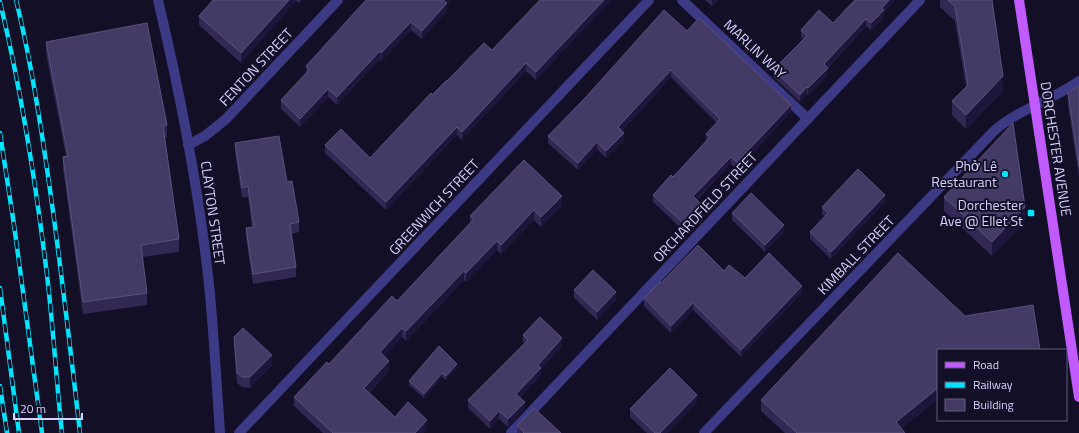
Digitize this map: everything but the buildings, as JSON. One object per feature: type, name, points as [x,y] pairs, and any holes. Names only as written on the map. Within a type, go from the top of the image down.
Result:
[{"type":"main road","name":"DORCHESTER AVENUE","points":[[1019,0],[1079,397]]},
{"type":"street","name":"CLAYTON STREET","points":[[158,0],[188,145],[202,231],[210,294],[220,433]]},
{"type":"street","name":"FENTON STREET","points":[[188,145],[205,136],[226,119],[338,0]]},
{"type":"street","name":"GREENWICH STREET","points":[[239,433],[648,0]]},
{"type":"street","name":"MARLIN WAY","points":[[682,0],[808,119]]},
{"type":"street","name":"ORCHARDFIELD STREET","points":[[511,433],[920,0]]},
{"type":"street","name":"KIMBALL STREET","points":[[704,433],[995,130],[1005,122],[1064,91],[1079,81]]},
{"type":"railway","points":[[16,0],[30,63],[52,202],[80,433]]},
{"type":"railway","points":[[0,2],[21,101],[37,200],[48,288],[62,433]]},
{"type":"railway","points":[[0,133],[42,433]]},
{"type":"railway","points":[[0,288],[19,433]]},
{"type":"railway","points":[[0,386],[7,433]]},
{"type":"place","name":"Phở Lê Restaurant","points":[[1005,174]]},
{"type":"place","name":"Dorchester Ave @ Ellet St","points":[[1031,213]]}]
